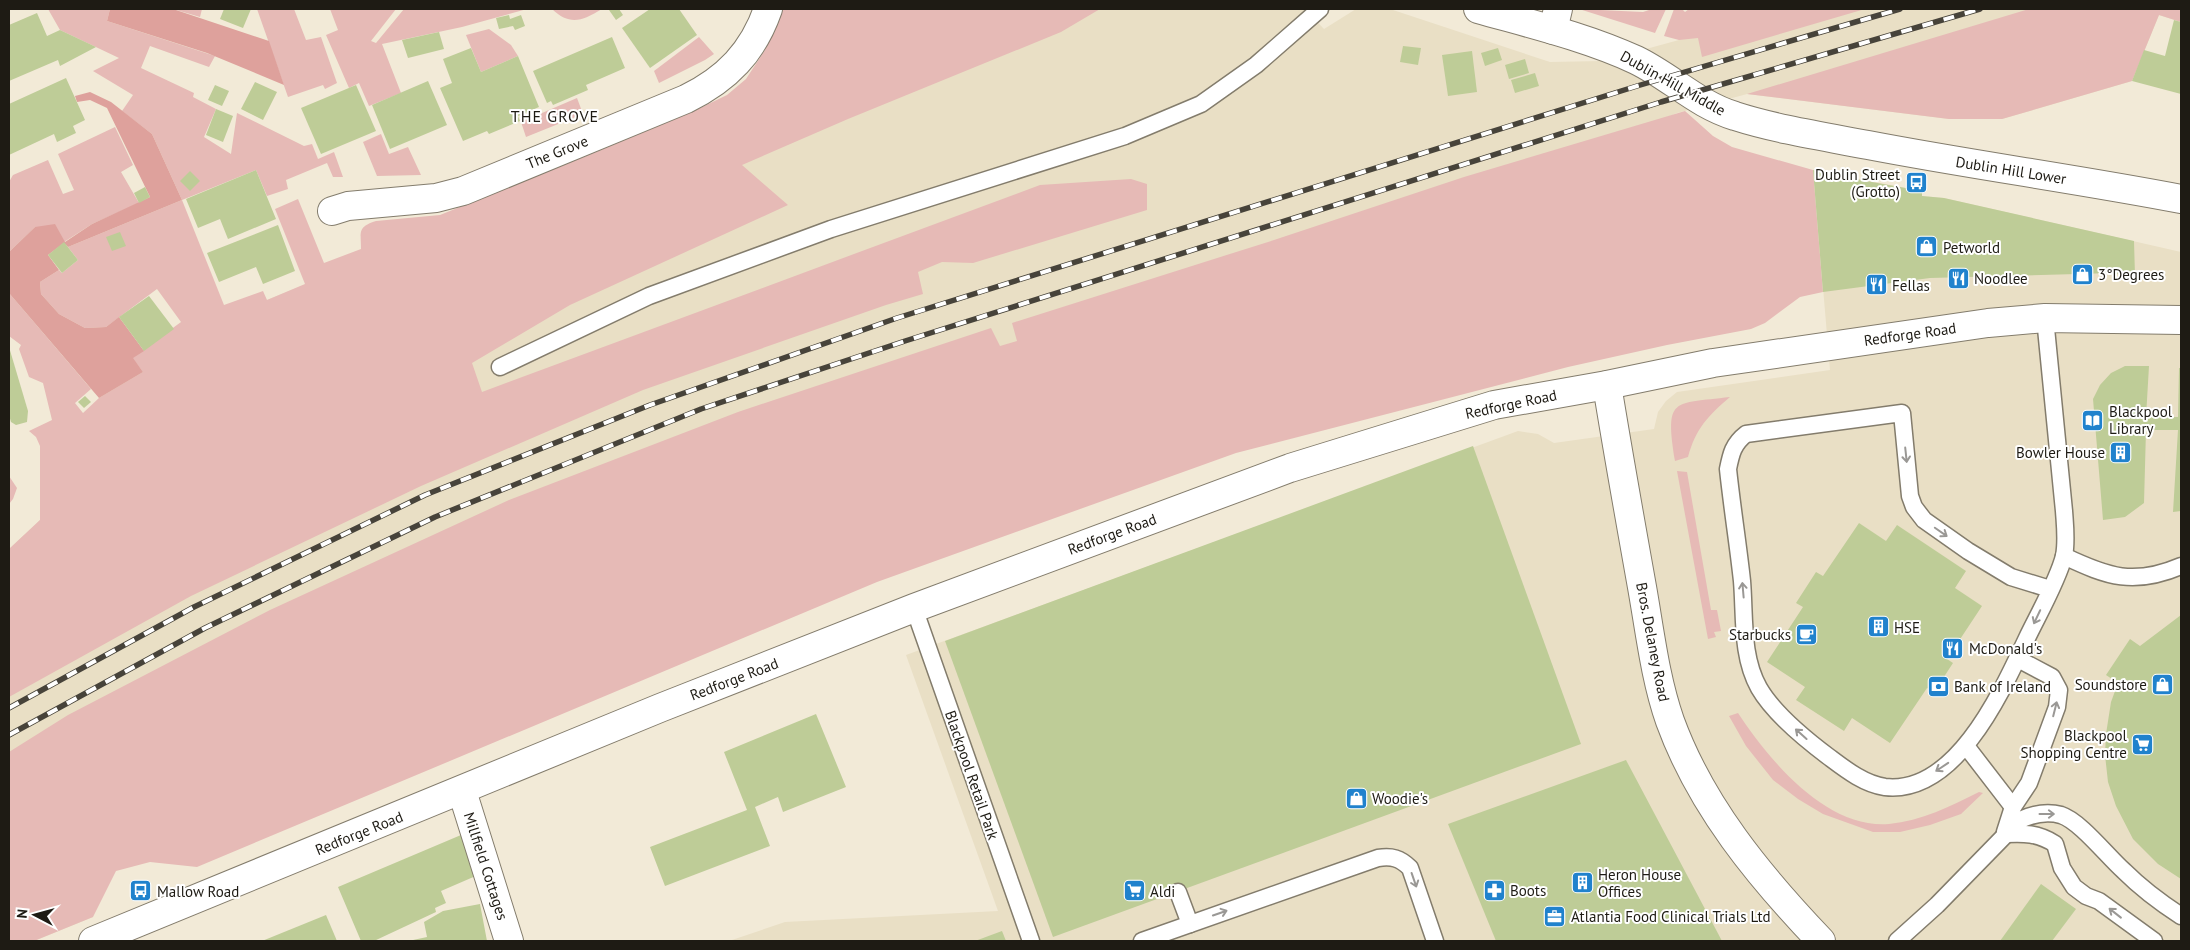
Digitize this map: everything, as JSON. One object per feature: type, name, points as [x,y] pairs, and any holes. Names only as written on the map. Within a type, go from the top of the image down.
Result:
[{"type":"street","name":"The Grove","points":[[332,211],[348,206],[436,198],[463,191],[686,100],[707,89],[729,73],[754,41],[768,9]]},
{"type":"street","name":"Dublin Hill Middle","points":[[1478,9],[1556,20],[1610,49],[1638,61],[1713,108],[1736,117],[1841,140]]},
{"type":"street","name":"Dublin Hill Lower","points":[[1841,140],[2181,199]]},
{"type":"street","name":"Redforge Road","points":[[93,941],[462,791],[660,708],[914,608],[1290,468],[1494,405],[1607,386],[1733,360],[1980,324],[2045,318],[2181,320]]},
{"type":"street","name":"Bros. Delaney Road","points":[[1607,386],[1657,672],[1671,722],[1699,784],[1733,839],[1775,891],[1821,941]]},
{"type":"street","name":"Millfield Cottages","points":[[462,791],[509,941]]},
{"type":"lane","points":[[500,367],[649,296],[831,229],[1125,136],[1201,104],[1256,65],[1320,9]]},
{"type":"lane","points":[[2045,318],[2065,518],[2064,556],[2050,589],[2018,659],[1974,737],[1953,760],[1915,784],[1883,787],[1867,782],[1841,766],[1783,718],[1759,689],[1749,662],[1744,638],[1743,597],[1728,469],[1737,440],[1746,434],[1902,413],[1910,496],[1914,507],[1924,520],[1968,551],[2010,577],[2050,589]]},
{"type":"lane","points":[[2064,556],[2106,574],[2122,577],[2144,578],[2160,575],[2181,566]]},
{"type":"lane","name":"Blackpool Retail Park","points":[[914,608],[1031,941]]},
{"type":"lane","points":[[2005,834],[2013,807],[2029,783],[2057,707],[2059,690],[2052,677],[2018,659]]},
{"type":"lane","points":[[1966,746],[2013,807]]},
{"type":"lane","points":[[1897,941],[1937,905],[2020,820],[2029,816],[2048,813],[2062,816],[2075,823],[2125,873],[2181,916]]},
{"type":"lane","points":[[2005,834],[2028,832],[2043,837],[2055,844],[2062,868],[2074,887],[2086,896],[2100,901],[2154,941]]},
{"type":"lane","points":[[1142,941],[1378,858],[1389,856],[1401,860],[1410,868],[1435,941]]},
{"type":"lane","points":[[1178,892],[1190,924]]},
{"type":"shaded area","points":[[48,9],[110,9],[107,21],[215,56],[209,67],[150,46],[141,68],[194,93],[193,97],[216,109],[204,137],[231,154],[237,113],[304,146],[312,144],[318,159],[334,152],[343,177],[333,177],[327,163],[286,180],[288,189],[267,196],[256,170],[182,200],[152,134],[122,111],[133,95],[93,71],[119,58],[60,30]]},
{"type":"shaded area","points":[[110,9],[173,9],[269,41],[284,85],[207,53],[107,21]]},
{"type":"shaded area","points":[[173,9],[202,9],[200,17]]},
{"type":"shaded area","points":[[257,9],[294,9],[306,40],[321,37],[337,83],[325,89],[323,85],[288,97]]},
{"type":"shaded area","points":[[330,9],[396,9],[371,41],[376,43],[404,9],[527,9],[462,27],[382,44],[401,93],[369,106],[359,83],[349,88],[326,35],[338,30]]},
{"type":"shaded area","points":[[552,9],[602,9],[582,19],[570,20]]},
{"type":"shaded area","points":[[781,9],[1100,9],[1061,32],[848,119],[742,165],[788,205],[570,305],[472,363],[482,392],[1040,185],[1131,179],[1147,184],[1147,210],[973,263],[942,262],[918,272],[923,294],[886,305],[643,390],[421,486],[191,596],[9,697],[9,549],[40,520],[40,446],[36,437],[29,431],[52,420],[43,383],[29,377],[19,349],[21,345],[9,336],[9,293],[91,389],[75,403],[83,413],[99,398],[143,372],[132,358],[181,322],[157,289],[106,327],[85,328],[59,314],[41,294],[40,282],[59,270],[62,273],[78,260],[68,247],[182,200],[224,305],[263,291],[267,300],[305,284],[275,209],[298,199],[324,263],[361,249],[361,231],[370,223],[440,215],[596,152],[694,111],[727,95],[746,79],[765,50]]},
{"type":"shaded area","points":[[967,9],[1305,9],[1324,29],[1356,9],[1390,9],[1550,62],[1602,61],[1679,40],[1706,9],[2181,9],[2181,22],[2159,15],[2132,81],[2002,119],[1949,119],[1747,94],[1677,113],[98,762],[93,917],[34,941],[9,941],[9,549],[40,520],[99,398],[245,309],[660,140]]},
{"type":"shaded area","points":[[1579,9],[1643,12],[1652,9],[1666,9],[1655,33]]},
{"type":"shaded area","points":[[1674,9],[1682,9],[1685,12],[1689,9],[1865,9],[1702,57],[1698,38],[1679,40],[1664,36]]},
{"type":"shaded area","points":[[2029,9],[2181,9],[2181,22],[2159,15],[2132,81],[2002,119],[1949,119],[1747,94]]},
{"type":"shaded area","points":[[489,29],[511,45],[518,56],[481,72],[466,35]]},
{"type":"shaded area","points":[[699,37],[714,54],[659,83],[654,71]]},
{"type":"shaded area","points":[[90,92],[111,102],[152,134],[182,200],[68,247],[64,243],[48,255],[59,270],[40,282],[41,294],[59,314],[85,328],[106,327],[119,317],[144,351],[133,358],[143,372],[99,398],[9,293],[9,252],[35,227],[55,224],[65,242],[92,224],[150,197],[107,108],[90,100],[77,102],[75,96]]},
{"type":"shaded area","points":[[577,98],[583,114],[526,137],[521,122]]},
{"type":"shaded area","points":[[1685,111],[1713,136],[1732,147],[1813,170],[1823,292],[1800,297],[1765,323],[1751,329],[1568,367],[1236,453],[877,582],[197,867],[150,862],[116,871],[93,917],[34,941],[9,941],[9,752],[68,715],[270,610],[509,500],[738,412],[991,328],[1000,346],[1017,341],[1012,323],[1274,240],[1464,177]]},
{"type":"shaded area","points":[[115,127],[133,165],[121,172],[139,203],[92,224],[64,242],[35,227],[9,252],[9,182],[13,175],[48,160],[63,194],[74,190],[58,154]]},
{"type":"shaded area","points":[[381,134],[389,154],[408,147],[421,175],[377,176],[363,142]]},
{"type":"shaded area","points":[[1813,170],[1922,191],[1922,196],[1944,198],[2181,252],[2181,941],[729,941],[785,922],[998,911],[906,655],[1518,431],[1538,434],[1554,443],[1654,429],[1658,412],[1666,401],[1677,392],[1830,370]]},
{"type":"shaded area","points":[[1730,397],[1715,410],[1699,430],[1688,457],[1675,461],[1671,425],[1673,414],[1677,408],[1684,403]]},
{"type":"shaded area","points":[[1677,471],[1687,472],[1711,610],[1717,610],[1721,631],[1714,632],[1716,637],[1708,639]]},
{"type":"shaded area","points":[[9,476],[17,488],[9,504]]},
{"type":"shaded area","points":[[1738,713],[1766,751],[1802,788],[1822,803],[1843,815],[1866,823],[1889,824],[1913,820],[1936,812],[1979,792],[1983,793],[1961,814],[1930,825],[1900,832],[1873,832],[1823,814],[1798,799],[1773,780],[1746,746],[1729,716]]},
{"type":"building","points":[[224,9],[251,9],[243,28],[220,19]]},
{"type":"building","points":[[619,9],[623,15],[616,20],[609,10]]},
{"type":"building","points":[[650,9],[679,9],[697,35],[650,68],[622,28]]},
{"type":"building","points":[[37,13],[47,36],[60,30],[96,47],[60,66],[58,60],[9,81],[9,25]]},
{"type":"building","points":[[509,15],[510,19],[521,15],[525,26],[515,30],[513,26],[499,29],[496,18]]},
{"type":"building","points":[[2174,20],[2181,22],[2181,94],[2132,81],[2144,50],[2165,56]]},
{"type":"building","points":[[439,32],[444,49],[408,58],[402,40]]},
{"type":"building","points":[[612,37],[625,68],[586,85],[588,90],[553,105],[551,101],[547,103],[533,71]]},
{"type":"building","points":[[1403,46],[1421,48],[1418,65],[1400,62]]},
{"type":"building","points":[[471,48],[481,72],[518,56],[539,107],[518,116],[520,121],[489,134],[487,131],[463,141],[440,88],[452,83],[443,59]]},
{"type":"building","points":[[1498,48],[1502,60],[1485,66],[1481,53]]},
{"type":"building","points":[[1472,51],[1477,92],[1448,96],[1442,55]]},
{"type":"building","points":[[1525,59],[1529,73],[1509,79],[1505,65]]},
{"type":"building","points":[[1535,73],[1539,86],[1515,93],[1511,80]]},
{"type":"building","points":[[66,78],[85,120],[73,126],[76,133],[57,142],[54,134],[9,155],[9,104]]},
{"type":"building","points":[[428,81],[447,125],[390,149],[372,105]]},
{"type":"building","points":[[255,82],[277,92],[263,120],[241,109]]},
{"type":"building","points":[[215,85],[229,91],[222,106],[208,100]]},
{"type":"building","points":[[356,85],[376,131],[321,154],[301,108]]},
{"type":"building","points":[[216,109],[233,116],[223,142],[206,135]]},
{"type":"building","points":[[256,170],[276,219],[228,239],[220,219],[198,228],[186,199]]},
{"type":"building","points":[[1813,170],[1824,173],[1824,179],[1844,179],[1844,177],[1922,191],[1922,196],[1944,198],[2134,241],[2135,276],[2113,273],[1930,278],[1823,292]]},
{"type":"building","points":[[190,171],[200,181],[190,191],[180,181]]},
{"type":"building","points":[[145,187],[150,197],[139,203],[134,193]]},
{"type":"building","points":[[278,225],[295,271],[263,284],[256,267],[219,282],[207,253]]},
{"type":"building","points":[[120,232],[126,246],[112,251],[106,237]]},
{"type":"building","points":[[64,242],[78,260],[62,273],[48,255]]},
{"type":"building","points":[[149,296],[174,329],[144,351],[119,317]]},
{"type":"building","points":[[9,347],[28,411],[27,422],[16,425],[11,422],[9,415]]},
{"type":"building","name":"Bowler House","points":[[2125,366],[2149,366],[2146,417],[2178,417],[2179,368],[2181,368],[2181,511],[2173,512],[2178,430],[2146,430],[2144,503],[2125,517],[2103,520],[2093,399],[2100,385],[2111,373]]},
{"type":"building","points":[[85,396],[91,402],[84,408],[78,402]]},
{"type":"building","points":[[1473,446],[1581,744],[1053,937],[945,641]]},
{"type":"building","name":"HSE","points":[[1859,523],[1886,541],[1897,525],[1966,571],[1955,588],[1982,606],[1947,659],[1953,663],[1934,692],[1927,688],[1890,743],[1852,718],[1844,731],[1796,700],[1805,687],[1767,662],[1803,607],[1796,603],[1816,572],[1823,576]]},
{"type":"building","name":"Blackpool Shopping Centre","points":[[2181,615],[2181,879],[2158,864],[2133,839],[2116,806],[2108,782],[2105,755],[2111,702],[2118,683],[2106,675],[2130,639],[2140,646]]},
{"type":"building","points":[[816,714],[846,787],[783,812],[778,797],[755,807],[770,846],[665,886],[650,847],[747,810],[724,752]]},
{"type":"building","name":"Heron House Offices","points":[[1626,760],[1722,941],[1496,941],[1448,824]]},
{"type":"building","points":[[461,835],[478,875],[441,891],[446,903],[435,908],[436,912],[374,941],[361,941],[338,887]]},
{"type":"building","points":[[2041,884],[2076,909],[2052,941],[2000,941]]},
{"type":"building","points":[[480,904],[487,941],[413,940],[427,937],[424,922],[443,911]]},
{"type":"building","points":[[326,915],[337,941],[262,941]]},
{"type":"building","points":[[1002,931],[1006,941],[975,941]]},
{"type":"railway","points":[[9,708],[194,607],[425,495],[650,405],[897,318],[1637,86],[1900,9]]},
{"type":"railway","points":[[9,735],[205,628],[435,517],[701,409],[905,341],[1661,102],[1980,9]]},
{"type":"place","name":"Dublin Street (Grotto)","points":[[1916,183]]},
{"type":"place","name":"Petworld","points":[[1927,247]]},
{"type":"place","name":"3°Degrees","points":[[2082,274]]},
{"type":"place","name":"Noodlee","points":[[1958,278]]},
{"type":"place","name":"Fellas","points":[[1876,285]]},
{"type":"place","name":"Blackpool Library","points":[[2093,420]]},
{"type":"place","name":"Bowler House","points":[[2121,452]]},
{"type":"place","name":"HSE","points":[[1878,627]]},
{"type":"place","name":"Starbucks","points":[[1807,634]]},
{"type":"place","name":"McDonald's","points":[[1953,648]]},
{"type":"place","name":"Soundstore","points":[[2163,684]]},
{"type":"place","name":"Bank of Ireland","points":[[1938,686]]},
{"type":"place","name":"Blackpool Shopping Centre","points":[[2143,744]]},
{"type":"place","name":"Woodie's","points":[[1356,798]]},
{"type":"place","name":"Heron House Offices","points":[[1582,883]]},
{"type":"place","name":"Boots","points":[[1494,890]]},
{"type":"place","name":"Mallow Road","points":[[141,891]]},
{"type":"place","name":"Aldi","points":[[1134,891]]},
{"type":"place","name":"Atlantia Food Clinical Trials Ltd","points":[[1555,916]]},
{"type":"district","name":"THE GROVE","points":[[555,116]]}]
